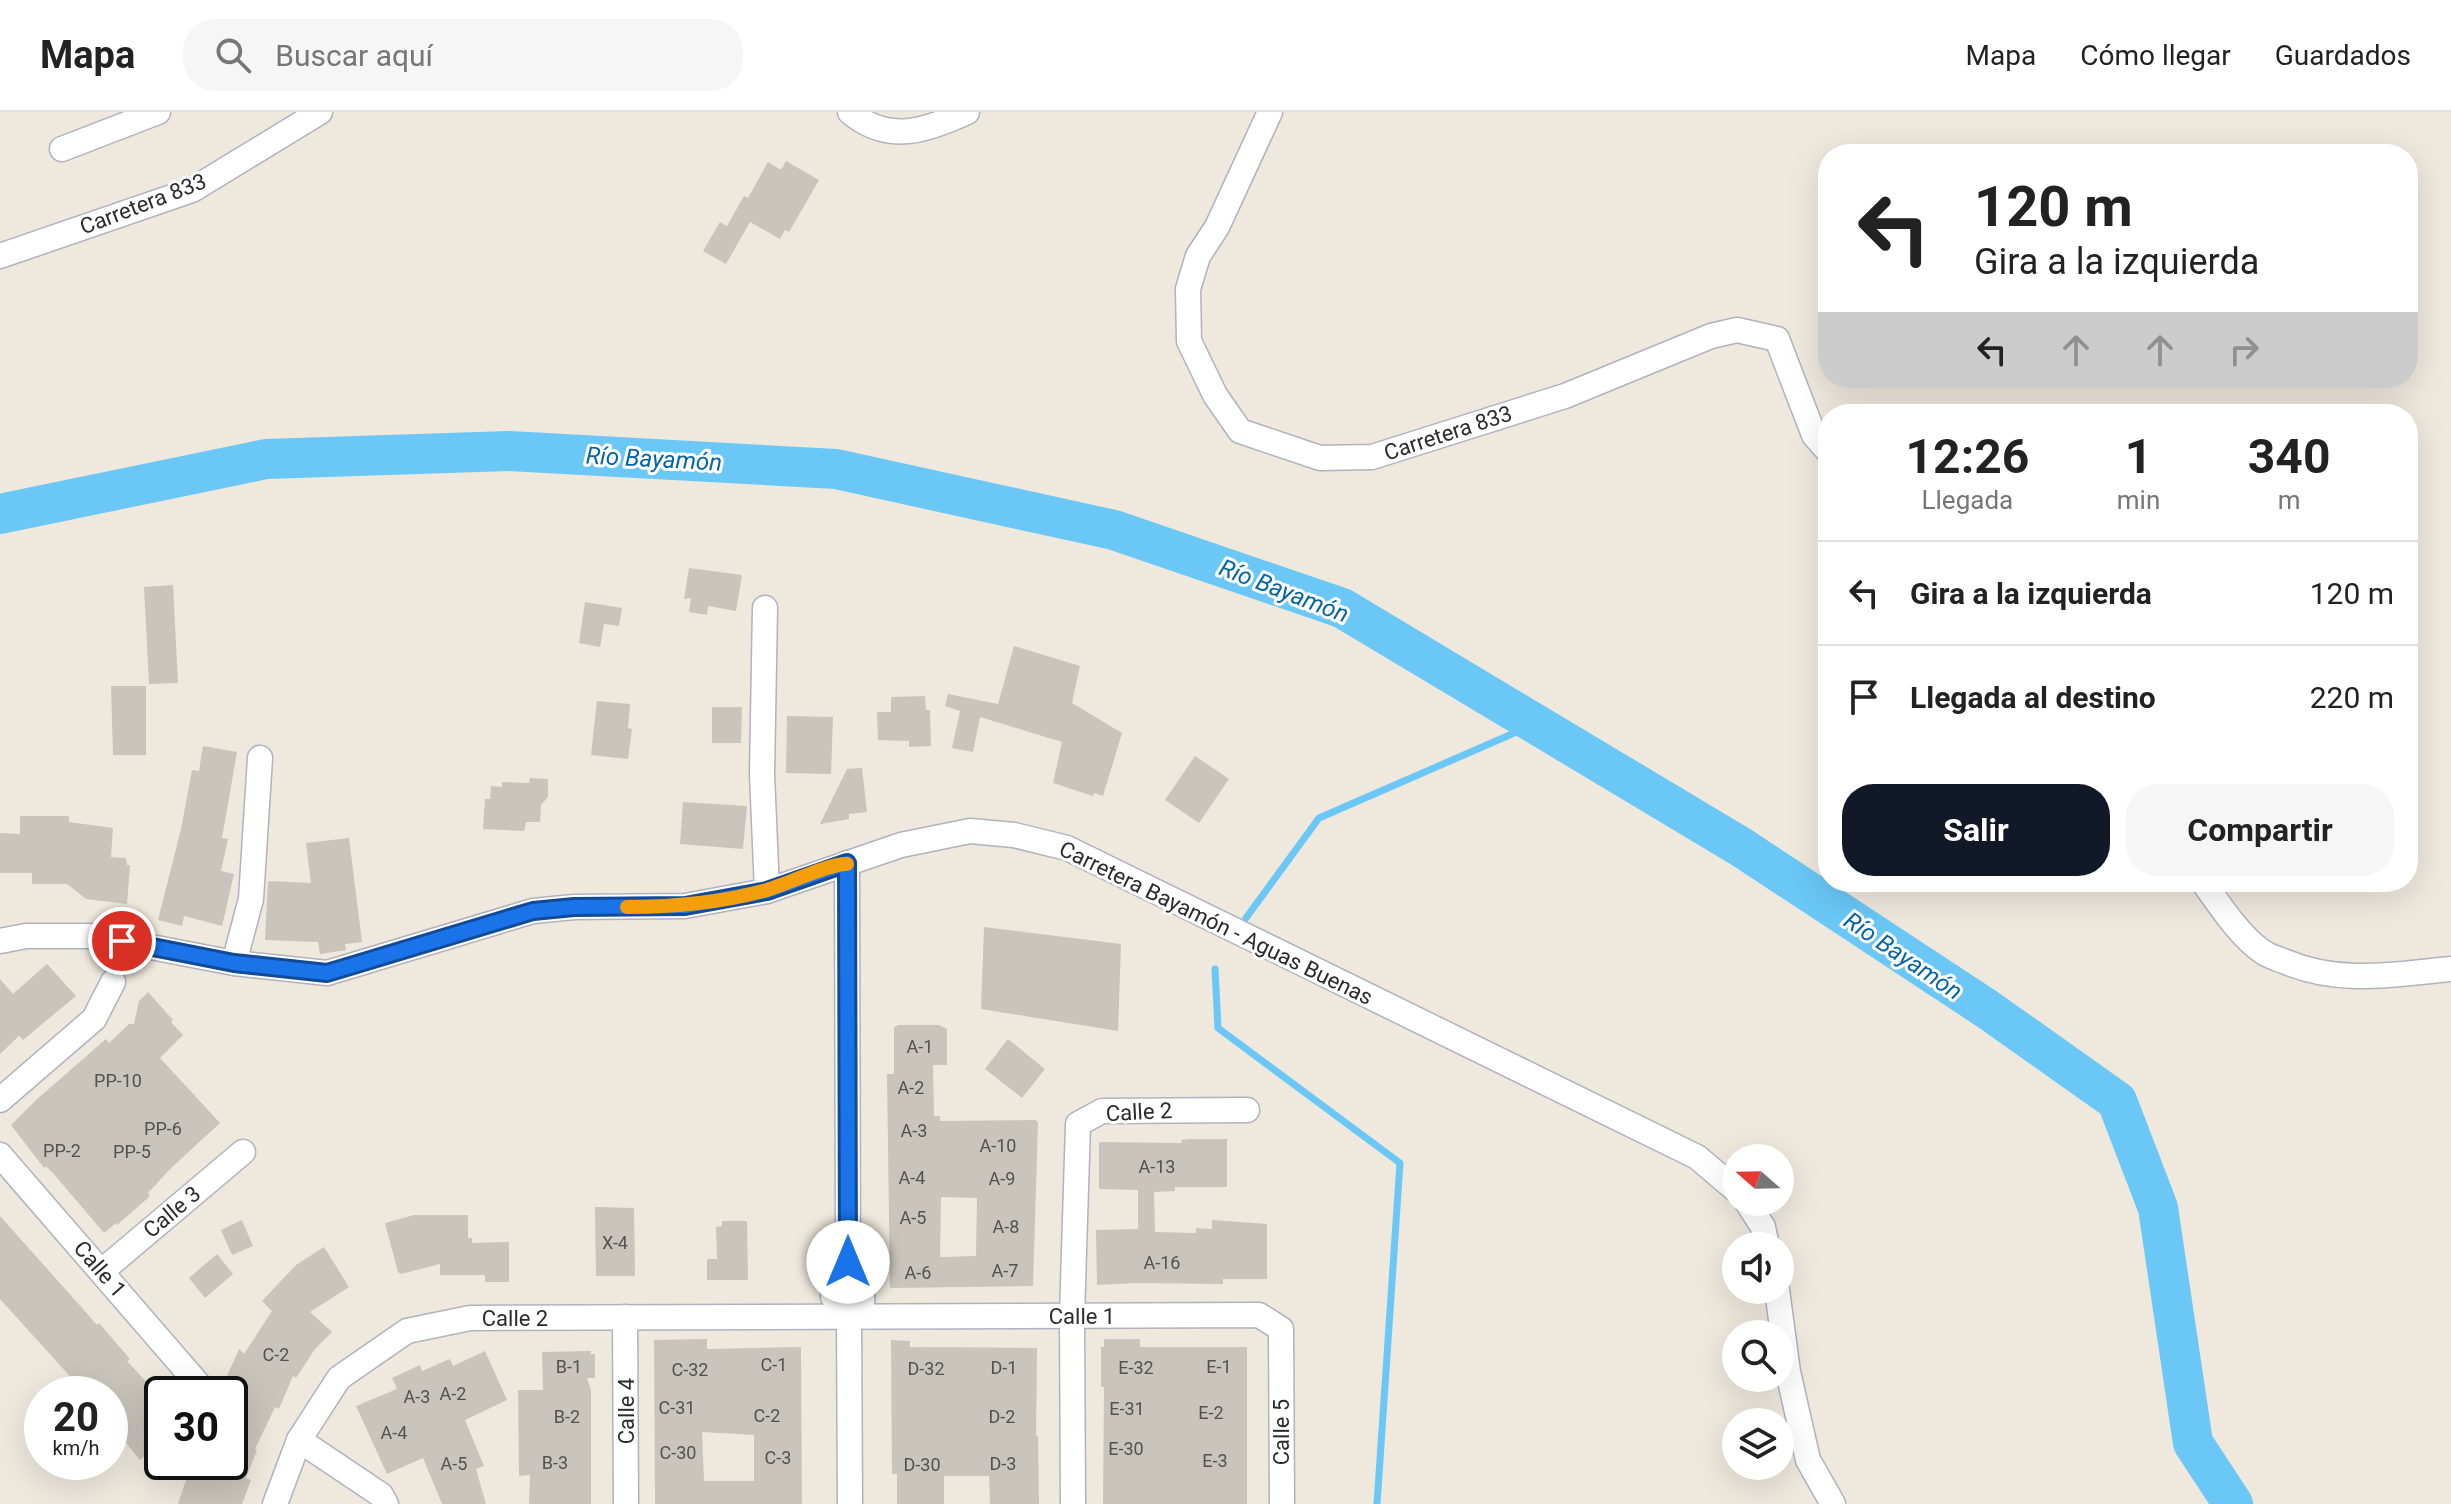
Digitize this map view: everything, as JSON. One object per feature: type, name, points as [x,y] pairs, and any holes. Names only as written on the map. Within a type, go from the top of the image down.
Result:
[{"type":"street","points":[[62,149],[158,112]]},
{"type":"street","name":"Carretera 833","points":[[0,256],[192,190],[320,112]]},
{"type":"street","points":[[850,112],[866,126],[903,133],[935,126],[967,112]]},
{"type":"street","name":"Carretera 833","points":[[1270,112],[1217,227],[1198,256],[1188,289],[1189,341],[1215,395],[1240,431],[1320,458],[1372,457],[1565,396],[1711,336],[1737,330],[1777,339],[1818,440]]},
{"type":"street","points":[[765,608],[762,774],[767,891]]},
{"type":"street","points":[[234,963],[251,899],[260,758]]},
{"type":"street","name":"Carretera Bayamón - Aguas Buenas","points":[[0,941],[26,936],[94,936],[234,963],[327,973],[533,911],[574,907],[685,906],[767,891],[901,845],[970,831],[1014,835],[1067,848],[1697,1157],[1722,1178]]},
{"type":"street","points":[[847,863],[848,1262],[863,1275],[862,1302],[849,1317],[850,1504]]},
{"type":"street","points":[[2210,892],[2232,922],[2263,952],[2303,969],[2346,977],[2376,978],[2451,969]]},
{"type":"street","points":[[0,1100],[94,1019],[113,982]]},
{"type":"street","name":"Calle 2","points":[[1073,1504],[1072,1316],[1078,1124],[1102,1111],[1247,1110]]},
{"type":"street","name":"Calle 3","points":[[102,1271],[243,1152]]},
{"type":"street","name":"Calle 1","points":[[0,1155],[191,1376]]},
{"type":"street","points":[[1779,1304],[1788,1372],[1808,1460],[1833,1504]]},
{"type":"street","name":"Calle 1","points":[[849,1317],[1259,1315],[1281,1329],[1281,1359]]},
{"type":"street","name":"Calle 4","points":[[625,1317],[626,1504]]},
{"type":"street","name":"Calle 2","points":[[275,1504],[299,1440],[339,1378],[407,1331],[470,1318],[849,1317]]},
{"type":"street","name":"Calle 5","points":[[1281,1359],[1282,1504]]},
{"type":"street","points":[[299,1440],[381,1495],[386,1504]]},
{"type":"building","points":[[786,161],[819,180],[789,232],[785,230],[780,239],[750,222],[726,264],[703,251],[720,222],[727,226],[744,196],[748,198],[768,162],[781,170]]},
{"type":"building","points":[[689,568],[742,575],[736,611],[708,606],[707,615],[689,612],[691,598],[684,599]]},
{"type":"building","points":[[173,585],[178,683],[149,684],[144,587]]},
{"type":"building","points":[[585,602],[622,608],[619,626],[604,624],[600,647],[579,643]]},
{"type":"building","points":[[1014,646],[1080,666],[1072,703],[1122,733],[1103,796],[1094,793],[1093,796],[1053,783],[1062,742],[980,717],[973,752],[952,748],[960,711],[945,706],[948,694],[998,704]]},
{"type":"building","points":[[111,686],[146,686],[146,755],[113,755]]},
{"type":"building","points":[[925,696],[926,710],[930,710],[931,746],[909,747],[909,741],[878,740],[877,712],[891,712],[891,697]]},
{"type":"building","points":[[597,701],[630,704],[628,728],[632,729],[628,759],[591,755]]},
{"type":"building","points":[[712,707],[742,707],[741,743],[712,743]]},
{"type":"building","points":[[787,716],[833,717],[831,774],[786,773]]},
{"type":"building","points":[[203,746],[237,752],[222,838],[228,839],[221,871],[234,874],[222,926],[184,916],[182,926],[158,920],[192,770],[199,771]]},
{"type":"building","points":[[1195,756],[1229,779],[1199,823],[1165,800]]},
{"type":"building","points":[[862,768],[867,812],[849,814],[849,819],[820,824],[847,769]]},
{"type":"building","points":[[530,778],[548,779],[548,797],[541,805],[540,822],[526,822],[524,831],[483,829],[485,799],[490,799],[491,786],[502,787],[502,782],[529,783]]},
{"type":"building","points":[[683,802],[747,806],[743,849],[680,844]]},
{"type":"building","points":[[20,816],[69,816],[69,822],[113,828],[111,857],[126,858],[127,865],[130,865],[127,904],[86,899],[67,884],[32,884],[32,873],[0,873],[0,833],[20,834]]},
{"type":"building","points":[[349,838],[362,942],[345,944],[346,950],[320,954],[318,942],[265,940],[268,881],[311,883],[306,843]]},
{"type":"building","points":[[984,927],[1121,944],[1118,1031],[981,1009]]},
{"type":"building","points":[[47,964],[76,996],[23,1040],[19,1036],[0,1054],[0,979],[13,994]]},
{"type":"building","points":[[148,992],[183,1035],[160,1058],[220,1123],[170,1169],[148,1193],[150,1196],[104,1233],[53,1173],[46,1166],[44,1168],[11,1125],[106,1039],[109,1043],[129,1024],[134,1024],[139,1001]]},
{"type":"building","points":[[939,1025],[947,1029],[947,1065],[933,1065],[934,1116],[940,1116],[940,1121],[1038,1122],[1033,1286],[890,1288],[887,1074],[894,1074],[894,1027]],"holes":[[[941,1197],[977,1198],[976,1256],[940,1257]]]},
{"type":"building","points":[[1008,1039],[1045,1069],[1022,1098],[985,1069]]},
{"type":"building","points":[[1227,1139],[1227,1187],[1175,1187],[1175,1191],[1154,1192],[1155,1232],[1196,1233],[1196,1228],[1212,1229],[1212,1220],[1267,1224],[1267,1279],[1223,1279],[1223,1284],[1097,1285],[1096,1230],[1138,1229],[1138,1190],[1099,1189],[1099,1142],[1182,1143],[1181,1140]]},
{"type":"building","points":[[595,1207],[634,1208],[635,1276],[596,1276]]},
{"type":"building","points":[[414,1215],[468,1215],[468,1238],[472,1238],[472,1243],[509,1242],[509,1282],[485,1282],[485,1275],[440,1275],[440,1264],[401,1274],[398,1272],[385,1223]]},
{"type":"building","points":[[0,1216],[97,1325],[99,1323],[144,1379],[144,1457],[140,1460],[128,1445],[128,1376],[70,1376],[0,1299]]},
{"type":"building","points":[[242,1220],[253,1246],[232,1255],[221,1230]]},
{"type":"building","points":[[722,1221],[747,1221],[748,1280],[707,1280],[707,1259],[717,1259],[716,1227],[722,1226]]},
{"type":"building","points":[[324,1247],[349,1287],[310,1312],[332,1332],[315,1349],[296,1378],[293,1376],[279,1409],[275,1407],[255,1449],[248,1473],[248,1376],[227,1376],[239,1349],[244,1354],[272,1311],[262,1301],[296,1265]]},
{"type":"building","points":[[217,1254],[233,1274],[205,1298],[189,1278]]},
{"type":"building","points":[[707,1339],[707,1349],[801,1347],[802,1504],[655,1504],[654,1340]],"holes":[[[702,1432],[754,1435],[754,1481],[704,1481]]]},
{"type":"building","points":[[1104,1339],[1140,1339],[1140,1347],[1247,1347],[1247,1504],[1103,1504],[1104,1387],[1101,1387],[1101,1347],[1104,1347]]},
{"type":"building","points":[[891,1340],[910,1341],[910,1347],[1037,1348],[1039,1504],[990,1504],[989,1476],[944,1476],[944,1504],[897,1504],[897,1474],[892,1474]]},
{"type":"building","points":[[485,1351],[507,1400],[465,1420],[484,1466],[476,1469],[486,1504],[442,1504],[423,1458],[387,1474],[356,1406],[397,1389],[392,1378],[420,1365],[422,1371],[450,1359],[453,1366]]},
{"type":"building","points":[[591,1351],[590,1354],[595,1354],[595,1378],[587,1378],[591,1390],[591,1504],[529,1504],[530,1475],[519,1476],[518,1390],[543,1390],[542,1352]]},
{"type":"building","points":[[186,1480],[251,1480],[242,1504],[178,1504]]},
{"type":"waterway","name":"Río Bayamón","points":[[0,514],[266,459],[509,451],[836,469],[1114,530],[1342,608],[1741,847],[1987,1009],[2117,1101],[2158,1208],[2193,1443],[2233,1504]]},
{"type":"waterway","points":[[1246,918],[1319,818],[1535,724]]},
{"type":"waterway","points":[[1215,969],[1218,1028],[1400,1163],[1377,1504]]},
{"type":"slow traffic","points":[[627,907],[685,906],[767,891],[847,864]]},
{"type":"route","points":[[122,941],[234,963],[327,973],[533,911],[574,907],[685,906],[767,891],[847,863],[848,1262]]}]
